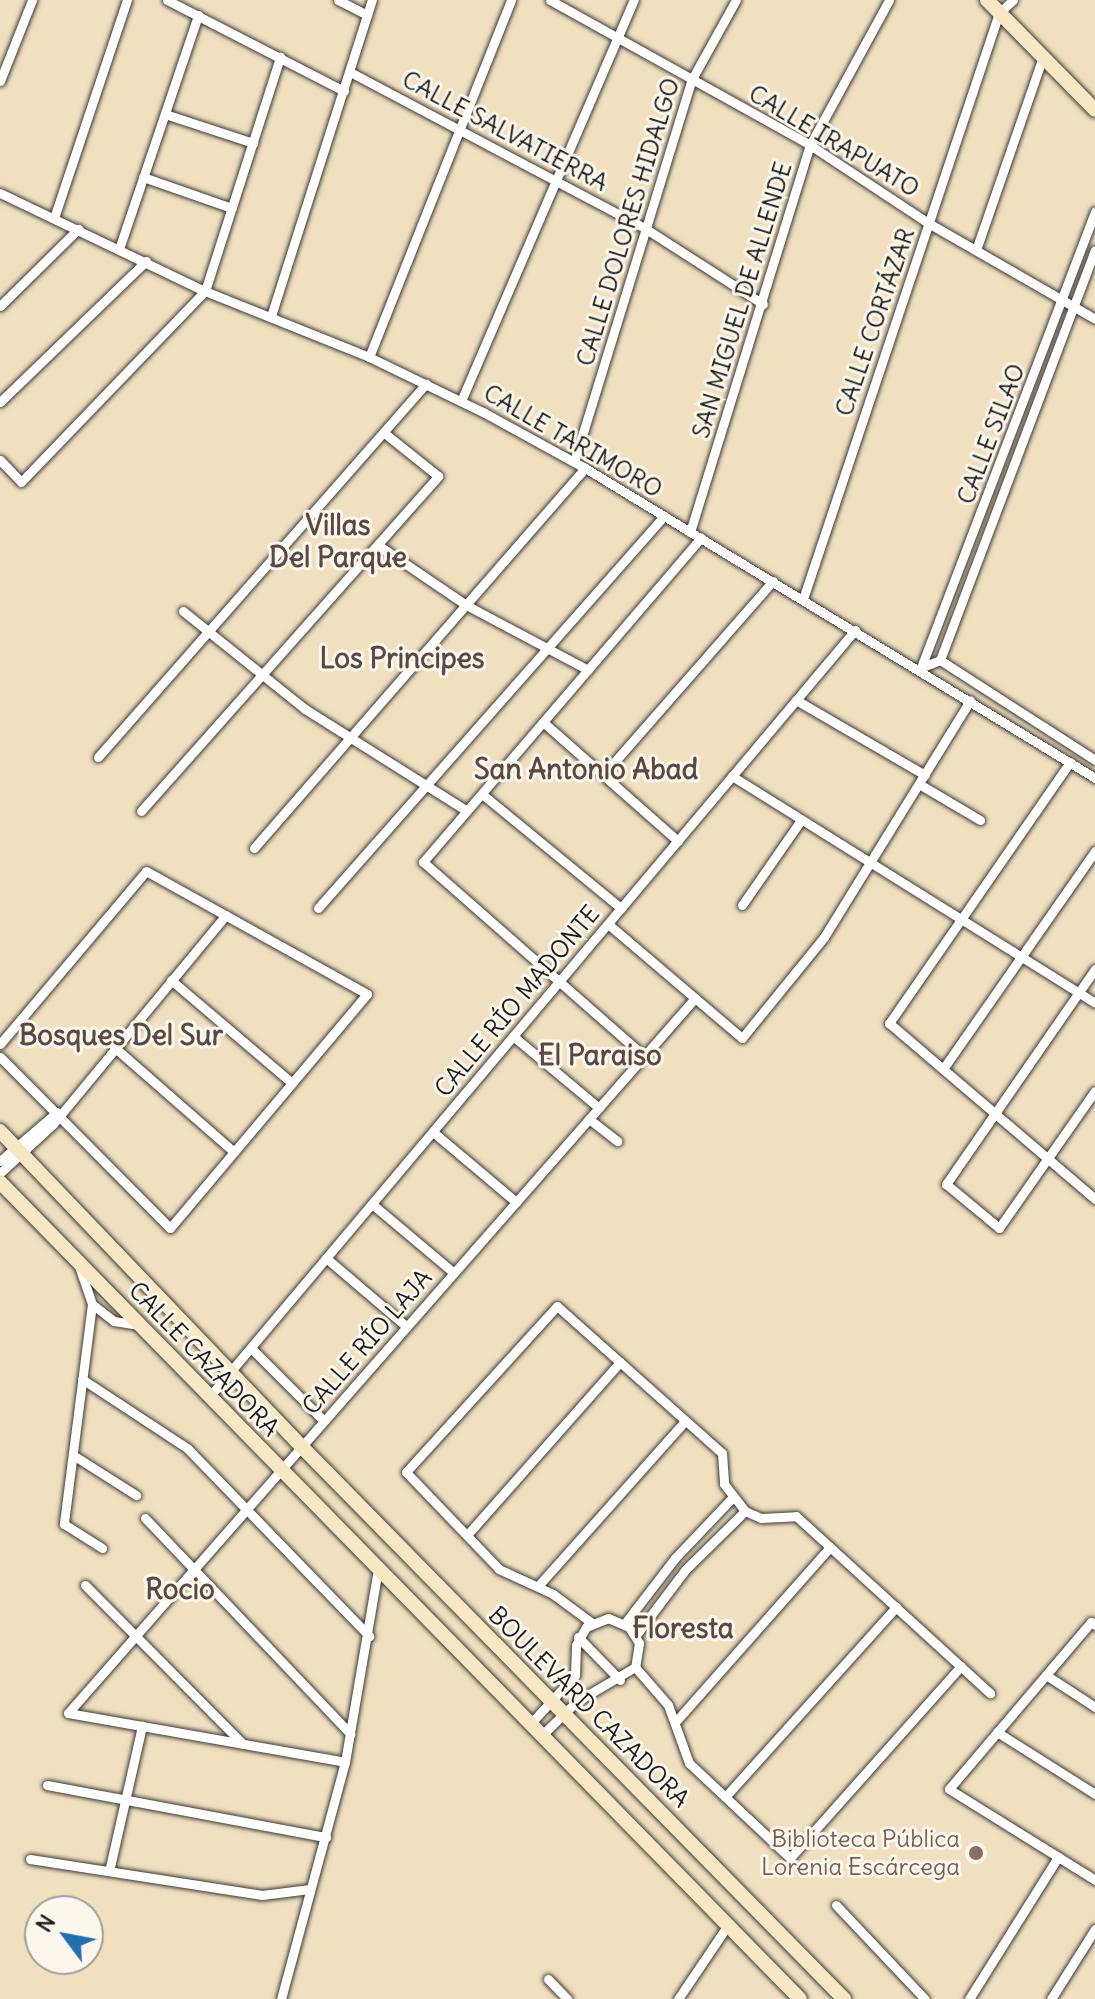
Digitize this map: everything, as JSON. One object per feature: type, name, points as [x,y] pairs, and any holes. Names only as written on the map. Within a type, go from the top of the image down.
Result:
[{"type":"street","points":[[0,80],[32,0]]},
{"type":"street","points":[[54,218],[127,0]]},
{"type":"street","points":[[167,0],[344,91]]},
{"type":"street","points":[[338,0],[367,15]]},
{"type":"street","points":[[271,316],[372,0]]},
{"type":"street","points":[[369,357],[457,127],[511,0]]},
{"type":"street","name":"CALLE IRAPUATO","points":[[550,0],[810,145],[930,224],[1095,319]]},
{"type":"street","points":[[461,401],[560,181],[634,0]]},
{"type":"street","name":"CALLE DOLORES HIDALGO","points":[[574,462],[692,79],[736,0]]},
{"type":"street","name":"SAN MIGUEL DE ALLENDE","points":[[690,532],[810,145],[889,0]]},
{"type":"street","points":[[987,0],[1095,110]]},
{"type":"street","points":[[999,13],[1013,0]]},
{"type":"street","name":"CALLE CORTÁZAR","points":[[803,599],[999,13]]},
{"type":"street","points":[[119,249],[198,15]]},
{"type":"street","points":[[0,460],[21,482],[205,291],[280,57]]},
{"type":"street","points":[[976,250],[1042,59]]},
{"type":"street","name":"CALLE SALVATIERRA","points":[[350,72],[646,229],[763,304]]},
{"type":"street","points":[[165,114],[253,143]]},
{"type":"street","points":[[143,177],[232,208]]},
{"type":"street","points":[[0,206],[4,195]]},
{"type":"street","name":"CALLE TARIMORO","points":[[4,195],[205,291],[369,357],[461,401],[585,468],[1095,778]]},
{"type":"street","name":"CALLE SILAO","points":[[920,670],[1065,301],[1095,211]]},
{"type":"street","points":[[0,306],[78,229]]},
{"type":"street","name":"CALLE SILAO","points":[[940,660],[1076,308],[1095,250]]},
{"type":"street","points":[[0,402],[146,261]]},
{"type":"street","points":[[98,757],[426,383]]},
{"type":"street","points":[[141,811],[438,476],[383,432]]},
{"type":"street","points":[[254,848],[585,468]]},
{"type":"street","points":[[318,908],[664,516]]},
{"type":"street","points":[[644,1056],[560,977],[423,862],[701,538]]},
{"type":"street","points":[[378,545],[466,605],[588,670]]},
{"type":"street","points":[[603,775],[773,581]]},
{"type":"street","points":[[183,611],[263,677],[348,739],[467,811]]},
{"type":"street","name":"CALLE RÍO MADONTE","points":[[209,1397],[855,630]]},
{"type":"street","points":[[920,670],[940,660],[1095,760]]},
{"type":"street","points":[[796,700],[980,820]]},
{"type":"street","points":[[608,924],[742,1038],[824,937],[970,701]]},
{"type":"street","points":[[543,722],[678,841]]},
{"type":"street","points":[[1070,762],[889,1023],[1095,1199]]},
{"type":"street","points":[[732,776],[1095,1003]]},
{"type":"street","points":[[482,794],[621,908]]},
{"type":"street","points":[[742,905],[801,820]]},
{"type":"street","points":[[943,1069],[1095,851]]},
{"type":"street","points":[[0,1044],[146,871],[367,994],[170,1228],[0,1057]]},
{"type":"street","points":[[0,1173],[58,1114],[226,915]]},
{"type":"street","points":[[1095,969],[946,1184],[999,1228],[1095,1091]]},
{"type":"street","points":[[171,980],[292,1083]]},
{"type":"street","name":"CALLE RÍO LAJA","points":[[142,1726],[68,1713],[695,998]]},
{"type":"street","points":[[513,1036],[599,1108]]},
{"type":"street","points":[[114,1047],[234,1152]]},
{"type":"street","points":[[589,1119],[617,1141]]},
{"type":"street","name":"CALLE CAZADORA","points":[[0,1131],[302,1447]]},
{"type":"street","points":[[433,1132],[516,1202]]},
{"type":"street","points":[[0,1161],[20,1150]]},
{"type":"street","name":"CALLE CAZADORA","points":[[0,1182],[281,1470],[378,1564]]},
{"type":"street","points":[[372,1204],[454,1273]]},
{"type":"street","points":[[326,1258],[407,1327]]},
{"type":"street","points":[[78,1262],[92,1304],[64,1524],[102,1548]]},
{"type":"street","points":[[92,1304],[114,1321],[140,1326]]},
{"type":"street","points":[[592,1623],[538,1586],[499,1569],[406,1472],[557,1306],[722,1453],[721,1469],[732,1498],[745,1511],[761,1518],[796,1516],[990,1693]]},
{"type":"street","points":[[251,1348],[324,1421]]},
{"type":"street","points":[[467,1535],[620,1362]]},
{"type":"street","points":[[82,1379],[187,1448],[369,1636]]},
{"type":"street","points":[[538,1586],[685,1421]]},
{"type":"street","name":"BOULEVARD CAZADORA","points":[[302,1447],[844,1999]]},
{"type":"street","points":[[73,1455],[136,1495]]},
{"type":"street","points":[[625,1623],[675,1558],[732,1498]]},
{"type":"street","points":[[636,1635],[686,1569],[745,1511]]},
{"type":"street","points":[[145,1518],[351,1734]]},
{"type":"street","points":[[677,1720],[830,1547]]},
{"type":"street","points":[[281,1999],[345,1762],[369,1636],[378,1564]]},
{"type":"street","name":"BOULEVARD CAZADORA","points":[[378,1564],[800,1999]]},
{"type":"street","points":[[85,1585],[243,1744]]},
{"type":"street","points":[[725,1797],[896,1607]]},
{"type":"street","points":[[532,1722],[575,1675],[578,1637],[592,1623],[608,1618],[625,1623],[636,1635],[640,1652],[635,1667],[620,1680],[590,1693],[543,1734]]},
{"type":"street","points":[[1093,1623],[949,1789],[1095,1880]]},
{"type":"street","points":[[578,1637],[620,1680]]},
{"type":"street","points":[[635,1667],[677,1720],[689,1763],[790,1858],[961,1666]]},
{"type":"street","points":[[1046,1675],[1095,1707]]},
{"type":"street","points":[[110,1867],[142,1726],[345,1762]]},
{"type":"street","points":[[997,1732],[1095,1794]]},
{"type":"street","points":[[47,1785],[326,1837]]},
{"type":"street","points":[[969,1999],[1058,1857]]},
{"type":"street","points":[[30,1859],[110,1867],[262,1895],[310,1889]]},
{"type":"street","points":[[836,1905],[925,1999]]},
{"type":"street","points":[[678,1999],[728,1925]]},
{"type":"street","points":[[1051,1999],[1095,1929]]},
{"type":"street","points":[[548,1979],[567,1999]]},
{"type":"place","name":"Biblioteca Pública Lorenia Escárcega","points":[[976,1853]]},
{"type":"district","name":"Villas Del Parque","points":[[338,541]]},
{"type":"district","name":"Los Principes","points":[[402,658]]},
{"type":"district","name":"San Antonio Abad","points":[[586,769]]},
{"type":"district","name":"Bosques Del Sur","points":[[121,1035]]},
{"type":"district","name":"El Paraiso","points":[[600,1055]]},
{"type":"district","name":"Rocio","points":[[180,1589]]},
{"type":"district","name":"Floresta","points":[[683,1628]]}]
